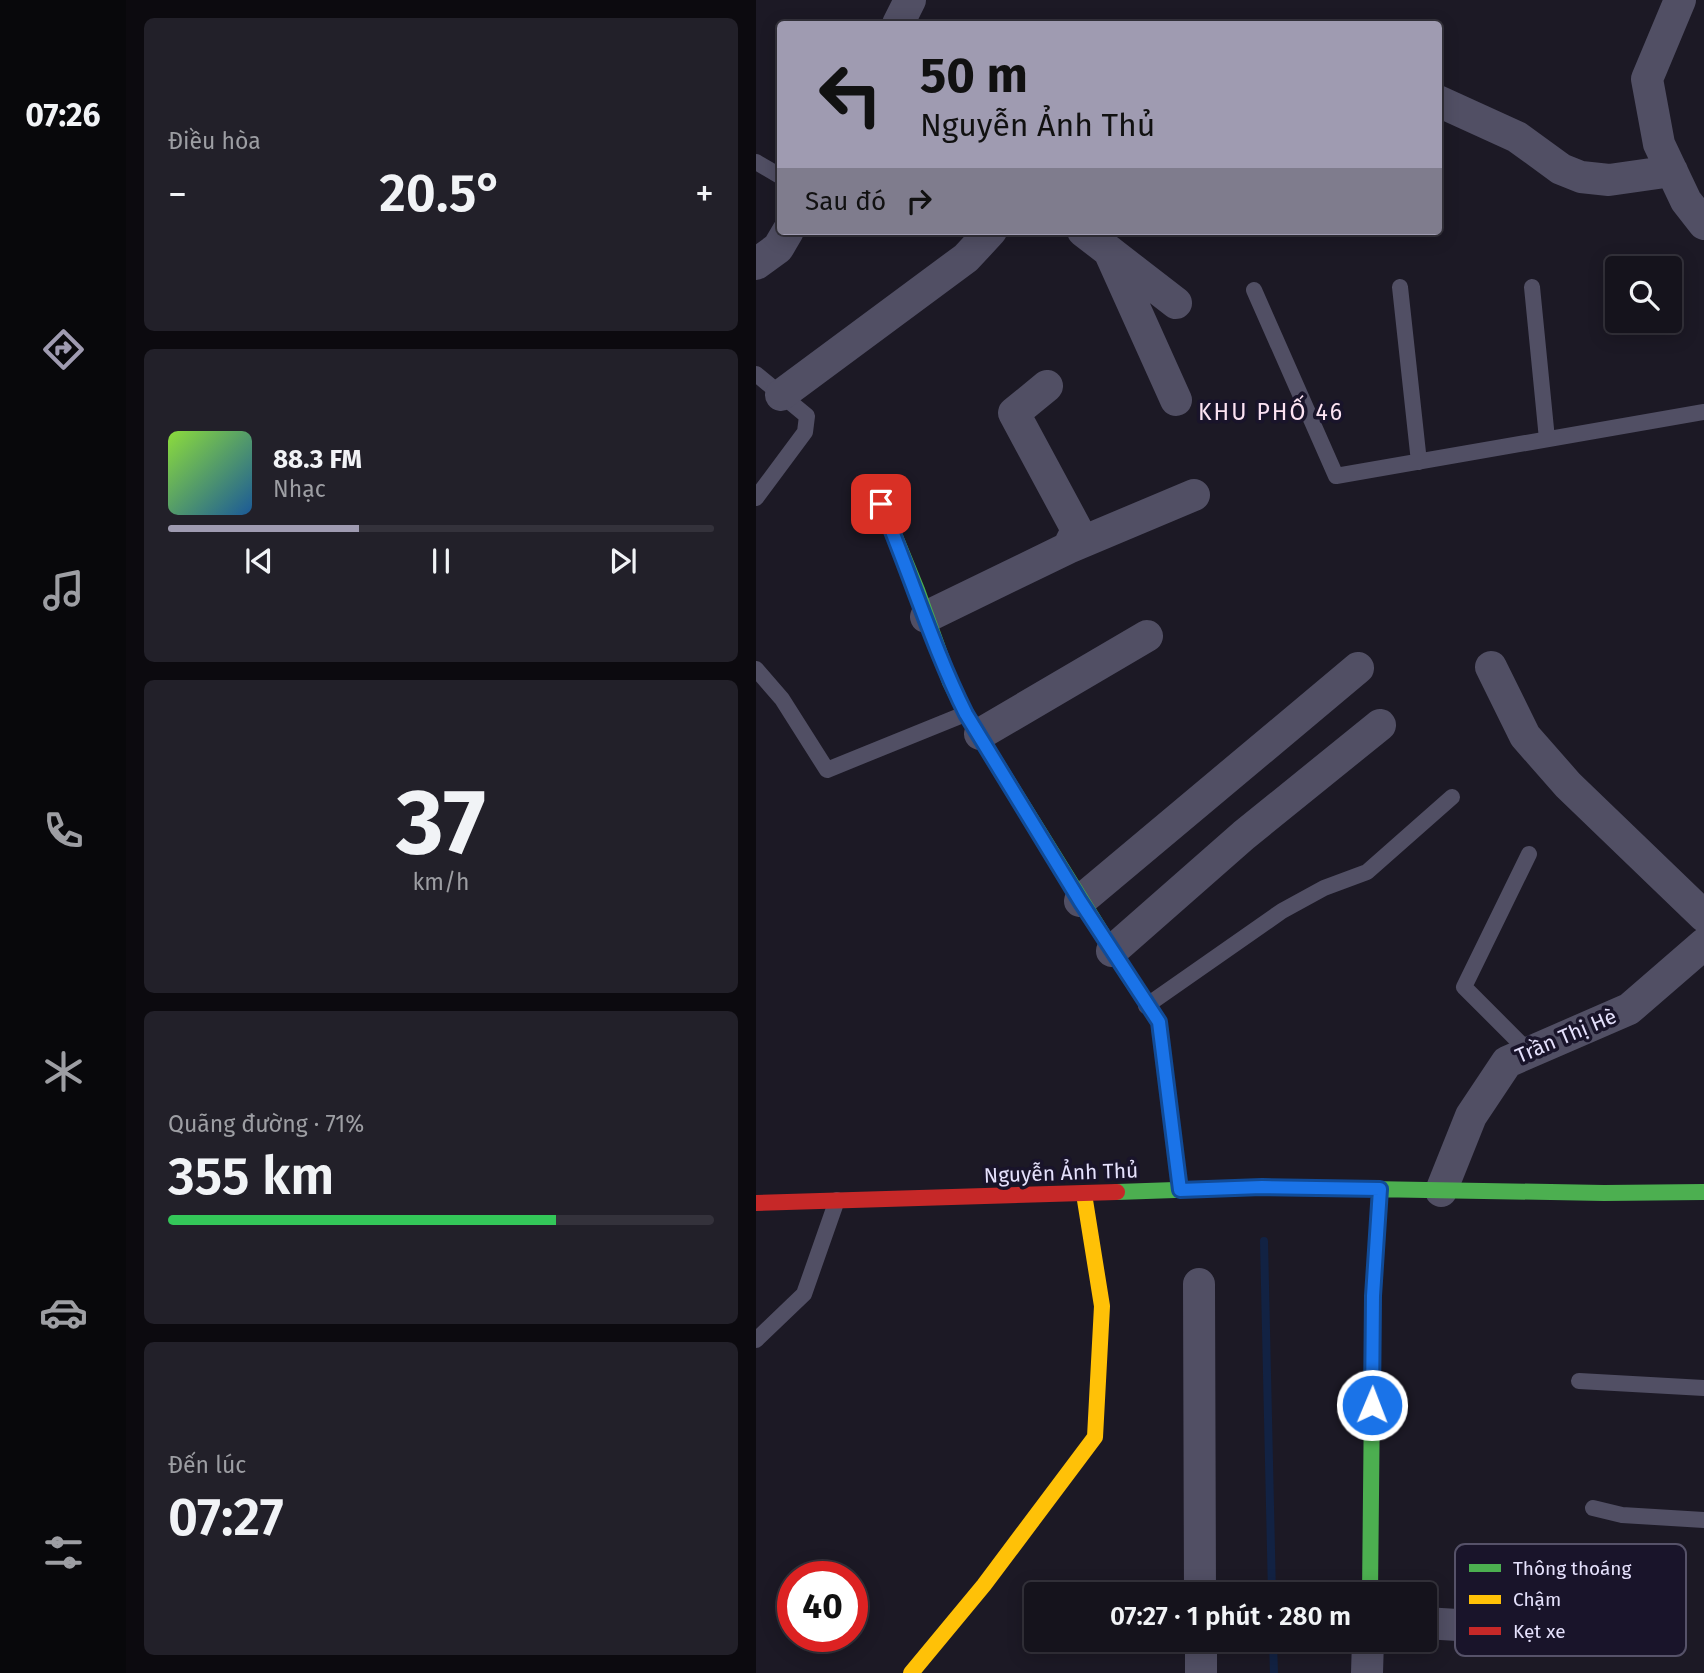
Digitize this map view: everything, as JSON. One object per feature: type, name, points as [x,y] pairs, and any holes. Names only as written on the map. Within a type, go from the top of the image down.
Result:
[{"type":"street","points":[[900,21],[910,0]]},
{"type":"street","points":[[1680,0],[1647,79],[1659,144],[1686,201],[1704,225]]},
{"type":"street","points":[[1442,103],[1517,137],[1561,169],[1581,177],[1609,180],[1672,171]]},
{"type":"street","points":[[756,264],[778,248],[786,235]]},
{"type":"street","points":[[781,395],[967,258],[987,235]]},
{"type":"street","points":[[1088,235],[1176,303]]},
{"type":"street","points":[[1109,251],[1176,400]]},
{"type":"street","points":[[1047,386],[1014,413],[1077,530],[1068,548]]},
{"type":"street","points":[[873,483],[950,682],[1080,901],[1146,1006],[1159,1022],[1180,1190]]},
{"type":"street","points":[[926,617],[1068,548],[1194,495]]},
{"type":"street","points":[[973,724],[1147,636]]},
{"type":"street","points":[[1491,667],[1525,736],[1569,785],[1704,916]]},
{"type":"street","points":[[1080,901],[1358,668]]},
{"type":"street","points":[[1112,951],[1244,835],[1380,725]]},
{"type":"street","name":"Trần Thị Hè","points":[[1441,1191],[1471,1116],[1507,1062],[1629,1009],[1704,944]]},
{"type":"street","name":"Nguyễn Ảnh Thủ","points":[[756,1203],[1262,1187],[1704,1192]]},
{"type":"street","points":[[1370,1582],[1373,1296],[1380,1189]]},
{"type":"street","points":[[911,1673],[984,1585],[1095,1437],[1102,1306],[1084,1194]]},
{"type":"street","points":[[1199,1284],[1200,1582]]},
{"type":"street","points":[[1437,1624],[1455,1625]]},
{"type":"street","points":[[1201,1652],[1201,1673]]},
{"type":"street","points":[[1367,1673],[1368,1652]]},
{"type":"lane","points":[[756,162],[777,174]]},
{"type":"lane","points":[[1400,287],[1419,462]]},
{"type":"lane","points":[[1532,287],[1547,439]]},
{"type":"lane","points":[[1254,290],[1336,476],[1704,412]]},
{"type":"lane","points":[[756,373],[807,416],[805,432],[756,498]]},
{"type":"lane","points":[[756,669],[782,699],[827,771],[973,724]]},
{"type":"lane","points":[[1146,1006],[1282,911],[1324,888],[1367,872],[1452,797]]},
{"type":"lane","points":[[1529,854],[1464,987],[1529,1052]]},
{"type":"lane","points":[[756,1340],[804,1294],[837,1200]]},
{"type":"lane","points":[[1579,1381],[1704,1388]]},
{"type":"lane","points":[[1593,1508],[1622,1515],[1685,1521],[1704,1520]]},
{"type":"waterway","points":[[1264,1241],[1272,1582]]},
{"type":"waterway","points":[[1273,1652],[1274,1673]]},
{"type":"traffic: fast","points":[[873,483],[917,590],[950,682],[966,714],[1126,972]]},
{"type":"traffic: fast","points":[[1117,1192],[1262,1187],[1604,1193],[1704,1192]]},
{"type":"traffic: fast","points":[[1370,1582],[1373,1296],[1380,1189]]},
{"type":"traffic: slow","points":[[1126,972],[1159,1022],[1180,1190]]},
{"type":"traffic: slow","points":[[911,1673],[984,1585],[1095,1437],[1102,1306],[1084,1194]]},
{"type":"traffic: jam","points":[[756,1203],[1117,1192]]},
{"type":"district","name":"KHU PHỐ 46","points":[[1271,412]]},
{"type":"route","points":[[881,504],[917,590],[950,682],[966,714],[1080,901],[1146,1006],[1159,1022],[1180,1190],[1262,1187],[1380,1189],[1373,1296],[1372,1405]]}]
